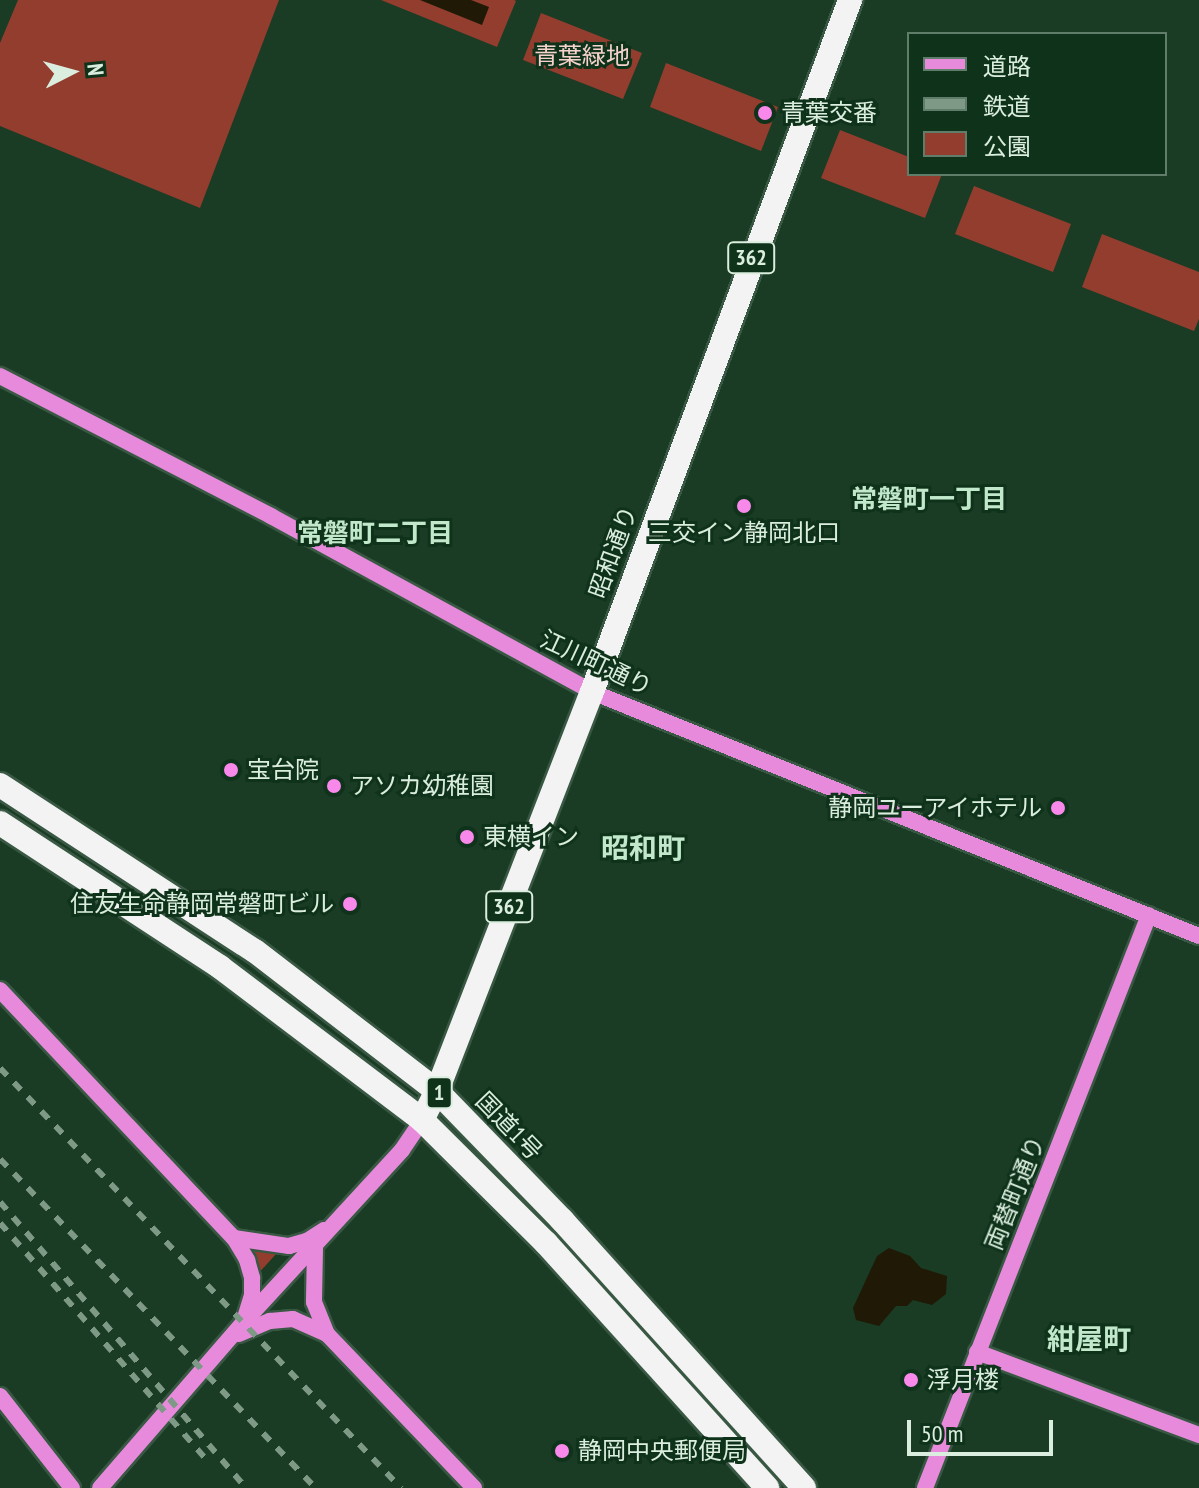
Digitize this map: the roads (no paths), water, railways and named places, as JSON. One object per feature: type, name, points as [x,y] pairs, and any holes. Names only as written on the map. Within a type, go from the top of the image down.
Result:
[{"type":"highway","name":"昭和通り","points":[[422,1120],[437,1091],[592,692],[850,0]]},
{"type":"highway","name":"国道1号","points":[[0,785],[255,951],[437,1091],[562,1220],[804,1488]]},
{"type":"highway","name":"1","points":[[0,823],[220,967],[422,1120],[546,1243],[767,1488]]},
{"type":"street","name":"江川町通り","points":[[0,376],[271,516],[592,692],[1199,936]]},
{"type":"street","name":"両替町通り","points":[[925,1488],[1149,915]]},
{"type":"street","points":[[0,990],[234,1238],[247,1260],[252,1278],[252,1295],[243,1323]]},
{"type":"street","points":[[100,1488],[243,1323],[402,1150],[422,1120]]},
{"type":"street","points":[[234,1238],[289,1246],[307,1241],[337,1222]]},
{"type":"street","points":[[315,1248],[314,1302],[327,1334],[472,1486]]},
{"type":"street","points":[[227,1341],[270,1321],[293,1319],[327,1334]]},
{"type":"street","points":[[977,1352],[1199,1435]]},
{"type":"street","points":[[0,1396],[72,1488]]},
{"type":"railway","points":[[0,1068],[401,1488]]},
{"type":"railway","points":[[0,1159],[315,1488]]},
{"type":"railway","points":[[0,1202],[246,1488]]},
{"type":"railway","points":[[0,1223],[205,1458]]},
{"type":"place","name":"青葉交番","points":[[765,113]]},
{"type":"place","name":"三交イン静岡北口","points":[[744,506]]},
{"type":"place","name":"宝台院","points":[[231,770]]},
{"type":"place","name":"アソカ幼稚園","points":[[334,786]]},
{"type":"place","name":"静岡ユーアイホテル","points":[[1058,808]]},
{"type":"place","name":"東横イン","points":[[467,837]]},
{"type":"place","name":"住友生命静岡常磐町ビル","points":[[350,904]]},
{"type":"place","name":"浮月楼","points":[[911,1380]]},
{"type":"place","name":"静岡中央郵便局","points":[[562,1451]]},
{"type":"district","name":"常磐町一丁目","points":[[929,499]]},
{"type":"district","name":"常磐町二丁目","points":[[375,533]]},
{"type":"district","name":"昭和町","points":[[643,848]]},
{"type":"district","name":"紺屋町","points":[[1089,1339]]},
{"type":"park label","name":"青葉緑地","points":[[582,56]]}]
